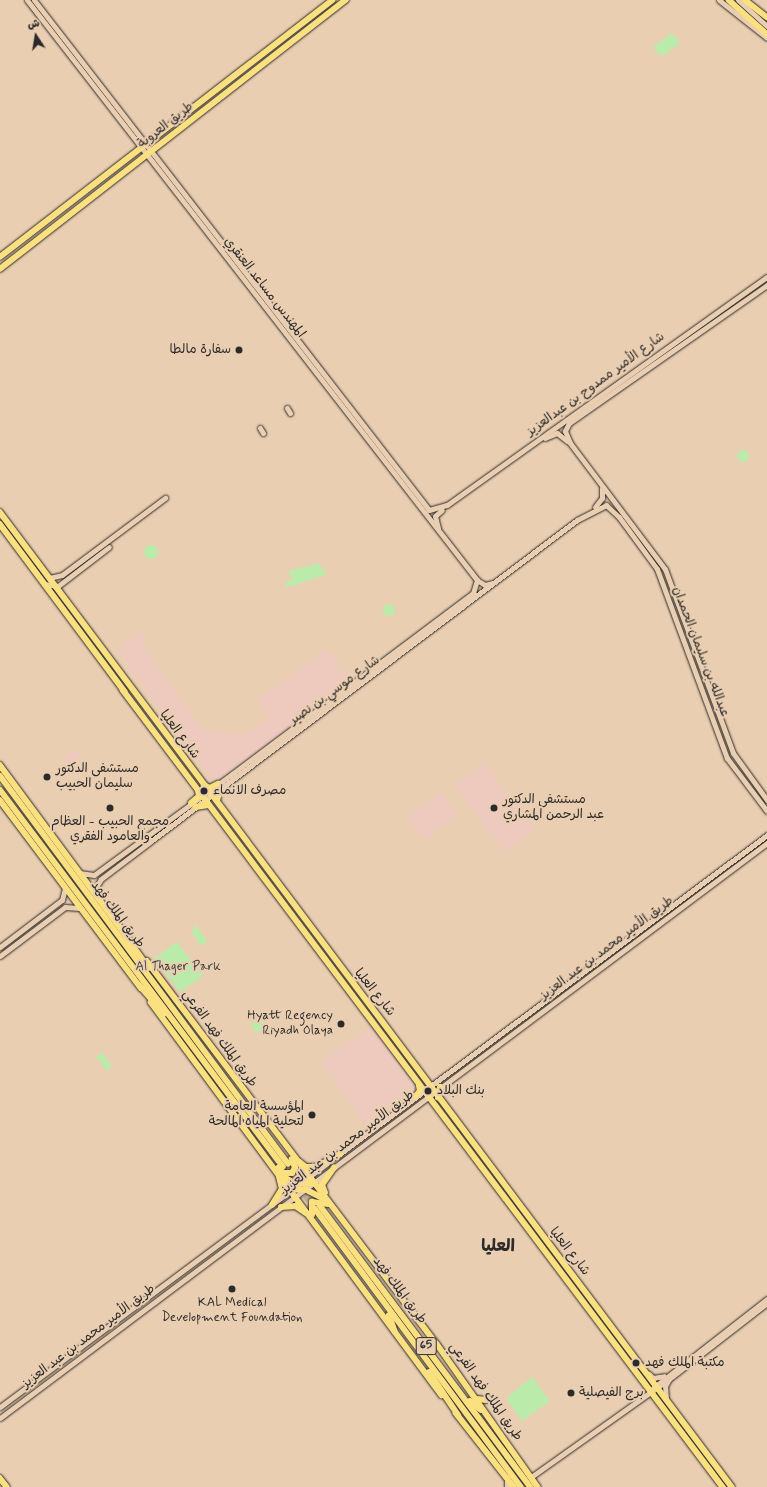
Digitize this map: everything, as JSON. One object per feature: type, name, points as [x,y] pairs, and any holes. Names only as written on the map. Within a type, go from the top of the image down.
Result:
[{"type":"highway","name":"طريق الملك فهد","points":[[0,776],[176,1010],[286,1165],[180,1030],[0,790]]},
{"type":"highway","points":[[127,938],[176,1010]]},
{"type":"highway","points":[[139,985],[180,1030]]},
{"type":"highway","name":"طريق الملك فهد","points":[[521,1487],[424,1360],[318,1207],[446,1372],[530,1487]]},
{"type":"highway","points":[[378,1294],[395,1332]]},
{"type":"highway","points":[[424,1360],[458,1415]]},
{"type":"highway","points":[[446,1372],[481,1410]]},
{"type":"main road","name":"طريق العروبة","points":[[0,257],[332,0]]},
{"type":"main road","name":"طريق العروبة","points":[[0,269],[346,0]]},
{"type":"main road","points":[[745,0],[767,17]]},
{"type":"main road","points":[[730,2],[767,34]]},
{"type":"main road","name":"شارع العليا","points":[[0,512],[201,783],[213,788],[212,797],[219,804],[546,1242],[559,1257],[732,1487]]},
{"type":"main road","name":"شارع العليا","points":[[0,524],[211,808],[330,965],[417,1083],[422,1092],[430,1098],[541,1246],[554,1266],[723,1487]]},
{"type":"main road","points":[[123,690],[128,694],[131,690]]},
{"type":"main road","name":"طريق الملك فهد الفرعي","points":[[0,765],[127,938],[276,1135]]},
{"type":"main road","points":[[201,783],[207,788],[213,788]]},
{"type":"main road","points":[[196,787],[203,793],[201,783]]},
{"type":"main road","points":[[194,805],[199,796],[196,787]]},
{"type":"main road","points":[[218,792],[215,797],[219,804]]},
{"type":"main road","points":[[0,800],[79,908],[139,985],[326,1235],[395,1332],[514,1487]]},
{"type":"main road","points":[[194,805],[204,803],[211,808]]},
{"type":"main road","points":[[330,965],[337,968],[336,962]]},
{"type":"main road","points":[[341,980],[342,976],[347,976]]},
{"type":"main road","points":[[417,1083],[424,1088],[428,1084]]},
{"type":"main road","points":[[415,1097],[420,1092],[417,1083]]},
{"type":"main road","points":[[430,1098],[432,1095],[438,1098],[440,1088]]},
{"type":"main road","points":[[264,1153],[281,1172],[293,1172],[294,1163],[276,1135]]},
{"type":"main road","points":[[276,1135],[339,1215]]},
{"type":"main road","points":[[287,1149],[309,1168],[340,1154]]},
{"type":"main road","points":[[264,1153],[286,1179],[301,1183],[313,1183]]},
{"type":"main road","points":[[264,1153],[281,1182],[282,1189],[272,1205]]},
{"type":"main road","points":[[334,1168],[322,1188],[339,1215]]},
{"type":"main road","points":[[291,1190],[305,1189],[330,1205]]},
{"type":"main road","points":[[326,1235],[310,1205],[318,1200],[330,1205]]},
{"type":"main road","points":[[281,1207],[299,1208],[326,1235]]},
{"type":"main road","name":"طريق الملك فهد الفرعي","points":[[339,1215],[452,1364],[481,1410],[508,1444],[538,1487]]},
{"type":"main road","points":[[541,1246],[548,1250],[546,1242]]},
{"type":"main road","points":[[554,1266],[552,1258],[559,1257]]},
{"type":"main road","points":[[452,1364],[508,1444]]},
{"type":"main road","points":[[477,1399],[486,1400]]},
{"type":"main road","points":[[0,1478],[7,1487]]},
{"type":"street","name":"المهندس مساعد العنقري","points":[[27,0],[63,42]]},
{"type":"street","name":"المهندس مساعد العنقري","points":[[34,0],[63,42],[477,580]]},
{"type":"street","points":[[719,0],[767,38]]},
{"type":"street","points":[[738,0],[767,26]]},
{"type":"street","points":[[730,2],[761,20]]},
{"type":"street","name":"شارع الأمير ممدوح بن عبدالعزيز","points":[[437,510],[447,505],[767,277]]},
{"type":"street","name":"شارع الأمير ممدوح بن عبدالعزيز","points":[[570,443],[565,431],[570,423],[767,285]]},
{"type":"street","name":"المهندس مساعد العنقري","points":[[325,382],[426,508],[437,510]]},
{"type":"street","points":[[287,408],[290,413]]},
{"type":"street","points":[[537,441],[557,433],[570,443],[602,488],[613,499],[665,570],[733,753],[767,800]]},
{"type":"street","points":[[595,508],[602,498],[602,488]]},
{"type":"street","points":[[44,584],[54,586],[154,510],[165,498]]},
{"type":"street","points":[[442,536],[435,516],[447,505]]},
{"type":"street","name":"عبدالله بن سليمان الحمدان","points":[[595,508],[606,505],[619,517],[657,569],[727,758],[767,811]]},
{"type":"street","name":"شارع موسي بن نصير","points":[[97,873],[194,805],[206,801],[212,797],[501,577],[595,508]]},
{"type":"street","points":[[49,578],[64,578],[109,547]]},
{"type":"street","points":[[477,580],[488,584],[501,577]]},
{"type":"street","name":"شارع موسي بن نصير","points":[[101,879],[194,805],[202,795],[476,591],[477,580]]},
{"type":"street","points":[[213,788],[212,794],[218,792]]},
{"type":"street","name":"طريق الأمير محمد بن عبد العزيز","points":[[0,1407],[340,1154],[422,1092],[428,1084],[438,1080],[566,986],[767,835]]},
{"type":"street","name":"طريق الأمير محمد بن عبد العزيز","points":[[0,1418],[334,1168],[422,1100],[430,1098],[434,1092],[767,843]]},
{"type":"street","points":[[79,873],[90,876],[97,873],[101,879],[96,887],[96,896]]},
{"type":"street","points":[[0,947],[59,903],[65,888]]},
{"type":"street","points":[[59,903],[65,907],[79,908]]},
{"type":"street","points":[[665,920],[679,905],[673,905]]},
{"type":"street","points":[[0,956],[65,907]]},
{"type":"street","points":[[558,1000],[556,996],[566,986]]},
{"type":"street","points":[[421,1075],[438,1080],[433,1089],[440,1088]]},
{"type":"street","points":[[422,1092],[425,1095],[422,1100]]},
{"type":"street","points":[[531,1477],[650,1390],[657,1387],[767,1299]]},
{"type":"street","points":[[667,1402],[665,1386],[669,1377],[767,1304]]},
{"type":"street","points":[[645,1371],[653,1378],[669,1377]]},
{"type":"street","points":[[507,1476],[507,1487]]},
{"type":"shaded area","points":[[141,631],[145,649],[202,729],[244,735],[268,718],[258,699],[327,649],[338,664],[337,673],[343,668],[352,680],[215,783],[116,650]]},
{"type":"shaded area","points":[[75,749],[81,756],[67,766],[61,759]]},
{"type":"shaded area","name":"مستشفى الدكتور عبد الرحمن المشاري","points":[[484,763],[535,830],[504,852],[453,785]]},
{"type":"shaded area","points":[[441,792],[459,815],[425,840],[407,817]]},
{"type":"shaded area","points":[[372,1026],[414,1086],[364,1124],[321,1061]]},
{"type":"green space","points":[[672,33],[680,43],[661,57],[653,47]]},
{"type":"green space","points":[[743,450],[747,452],[749,456],[747,460],[743,462],[739,460],[737,456],[739,452]]},
{"type":"green space","points":[[151,545],[156,547],[158,552],[156,557],[151,559],[146,557],[144,552],[146,547]]},
{"type":"green space","points":[[318,563],[327,574],[286,588],[285,583],[292,580],[289,571]]},
{"type":"green space","points":[[389,604],[393,606],[395,610],[393,614],[389,616],[385,614],[383,610],[385,606]]},
{"type":"green space","points":[[195,924],[207,941],[201,946],[192,933]]},
{"type":"green space","name":"Al Thager Park","points":[[177,942],[203,976],[180,992],[154,958]]},
{"type":"green space","points":[[256,1020],[260,1020],[264,1026],[260,1032],[256,1032],[252,1028],[252,1024]]},
{"type":"green space","points":[[102,1052],[112,1066],[107,1071],[96,1057]]},
{"type":"green space","points":[[532,1377],[550,1401],[522,1421],[506,1398]]},
{"type":"tunnel","points":[[288,1164],[320,1206]]},
{"type":"tunnel","points":[[283,1167],[314,1207]]},
{"type":"place","name":"سفارة مالطا","points":[[239,350]]},
{"type":"place","name":"مستشفى الدكتور سليمان الحبيب","points":[[47,777]]},
{"type":"place","name":"مصرف الانماء","points":[[204,791]]},
{"type":"place","name":"مجمع الحبيب - العظام والعامود الفقري","points":[[110,808]]},
{"type":"place","name":"مستشفى الدكتور عبد الرحمن المشاري","points":[[494,808]]},
{"type":"place","name":"Hyatt Regency Riyadh Olaya","points":[[341,1024]]},
{"type":"place","name":"بنك البلاد","points":[[428,1091]]},
{"type":"place","name":"المؤسسة العامة لتحلية المياه المالحة","points":[[312,1115]]},
{"type":"place","name":"KAL Medical Development Foundation","points":[[232,1289]]},
{"type":"place","name":"مكتبة الملك فهد","points":[[636,1363]]},
{"type":"place","name":"برج الفيصلية","points":[[571,1393]]},
{"type":"district","name":"العليا","points":[[498,1247]]}]
